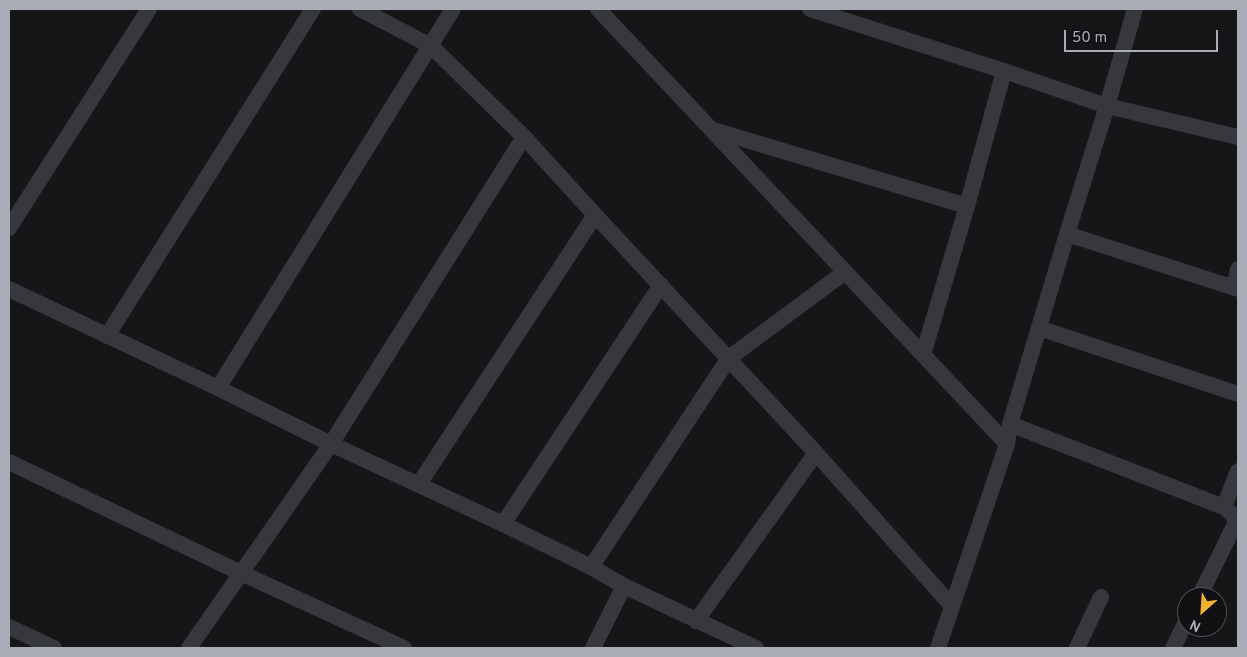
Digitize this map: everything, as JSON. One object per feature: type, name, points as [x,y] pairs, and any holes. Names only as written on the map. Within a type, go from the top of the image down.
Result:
[{"type":"street","points":[[9,228],[149,9]]},
{"type":"street","points":[[106,336],[313,9]]},
{"type":"street","points":[[360,9],[431,46],[524,137],[816,452],[951,605]]},
{"type":"street","points":[[218,388],[453,9]]},
{"type":"street","points":[[598,9],[1007,444]]},
{"type":"street","points":[[810,9],[1107,106],[1238,137]]},
{"type":"street","points":[[938,648],[1007,444],[1010,424],[1135,9]]},
{"type":"street","points":[[923,355],[1004,71]]},
{"type":"street","points":[[712,130],[967,206]]},
{"type":"street","points":[[190,648],[331,444],[524,137]]},
{"type":"street","points":[[419,484],[595,215]]},
{"type":"street","points":[[1067,234],[1236,288],[1238,269]]},
{"type":"street","points":[[591,567],[729,358],[845,272]]},
{"type":"street","points":[[503,524],[661,285]]},
{"type":"street","points":[[9,289],[331,444],[503,524],[591,567],[624,586],[756,648]]},
{"type":"street","points":[[1039,328],[1238,394]]},
{"type":"street","points":[[1010,424],[1224,507],[1232,514],[1236,522],[1203,587]]},
{"type":"street","points":[[696,621],[816,452]]},
{"type":"street","points":[[9,462],[404,648]]},
{"type":"street","points":[[1224,507],[1238,470]]},
{"type":"street","points":[[593,648],[624,586]]},
{"type":"street","points":[[1077,648],[1101,597]]},
{"type":"street","points":[[9,627],[54,648]]}]
